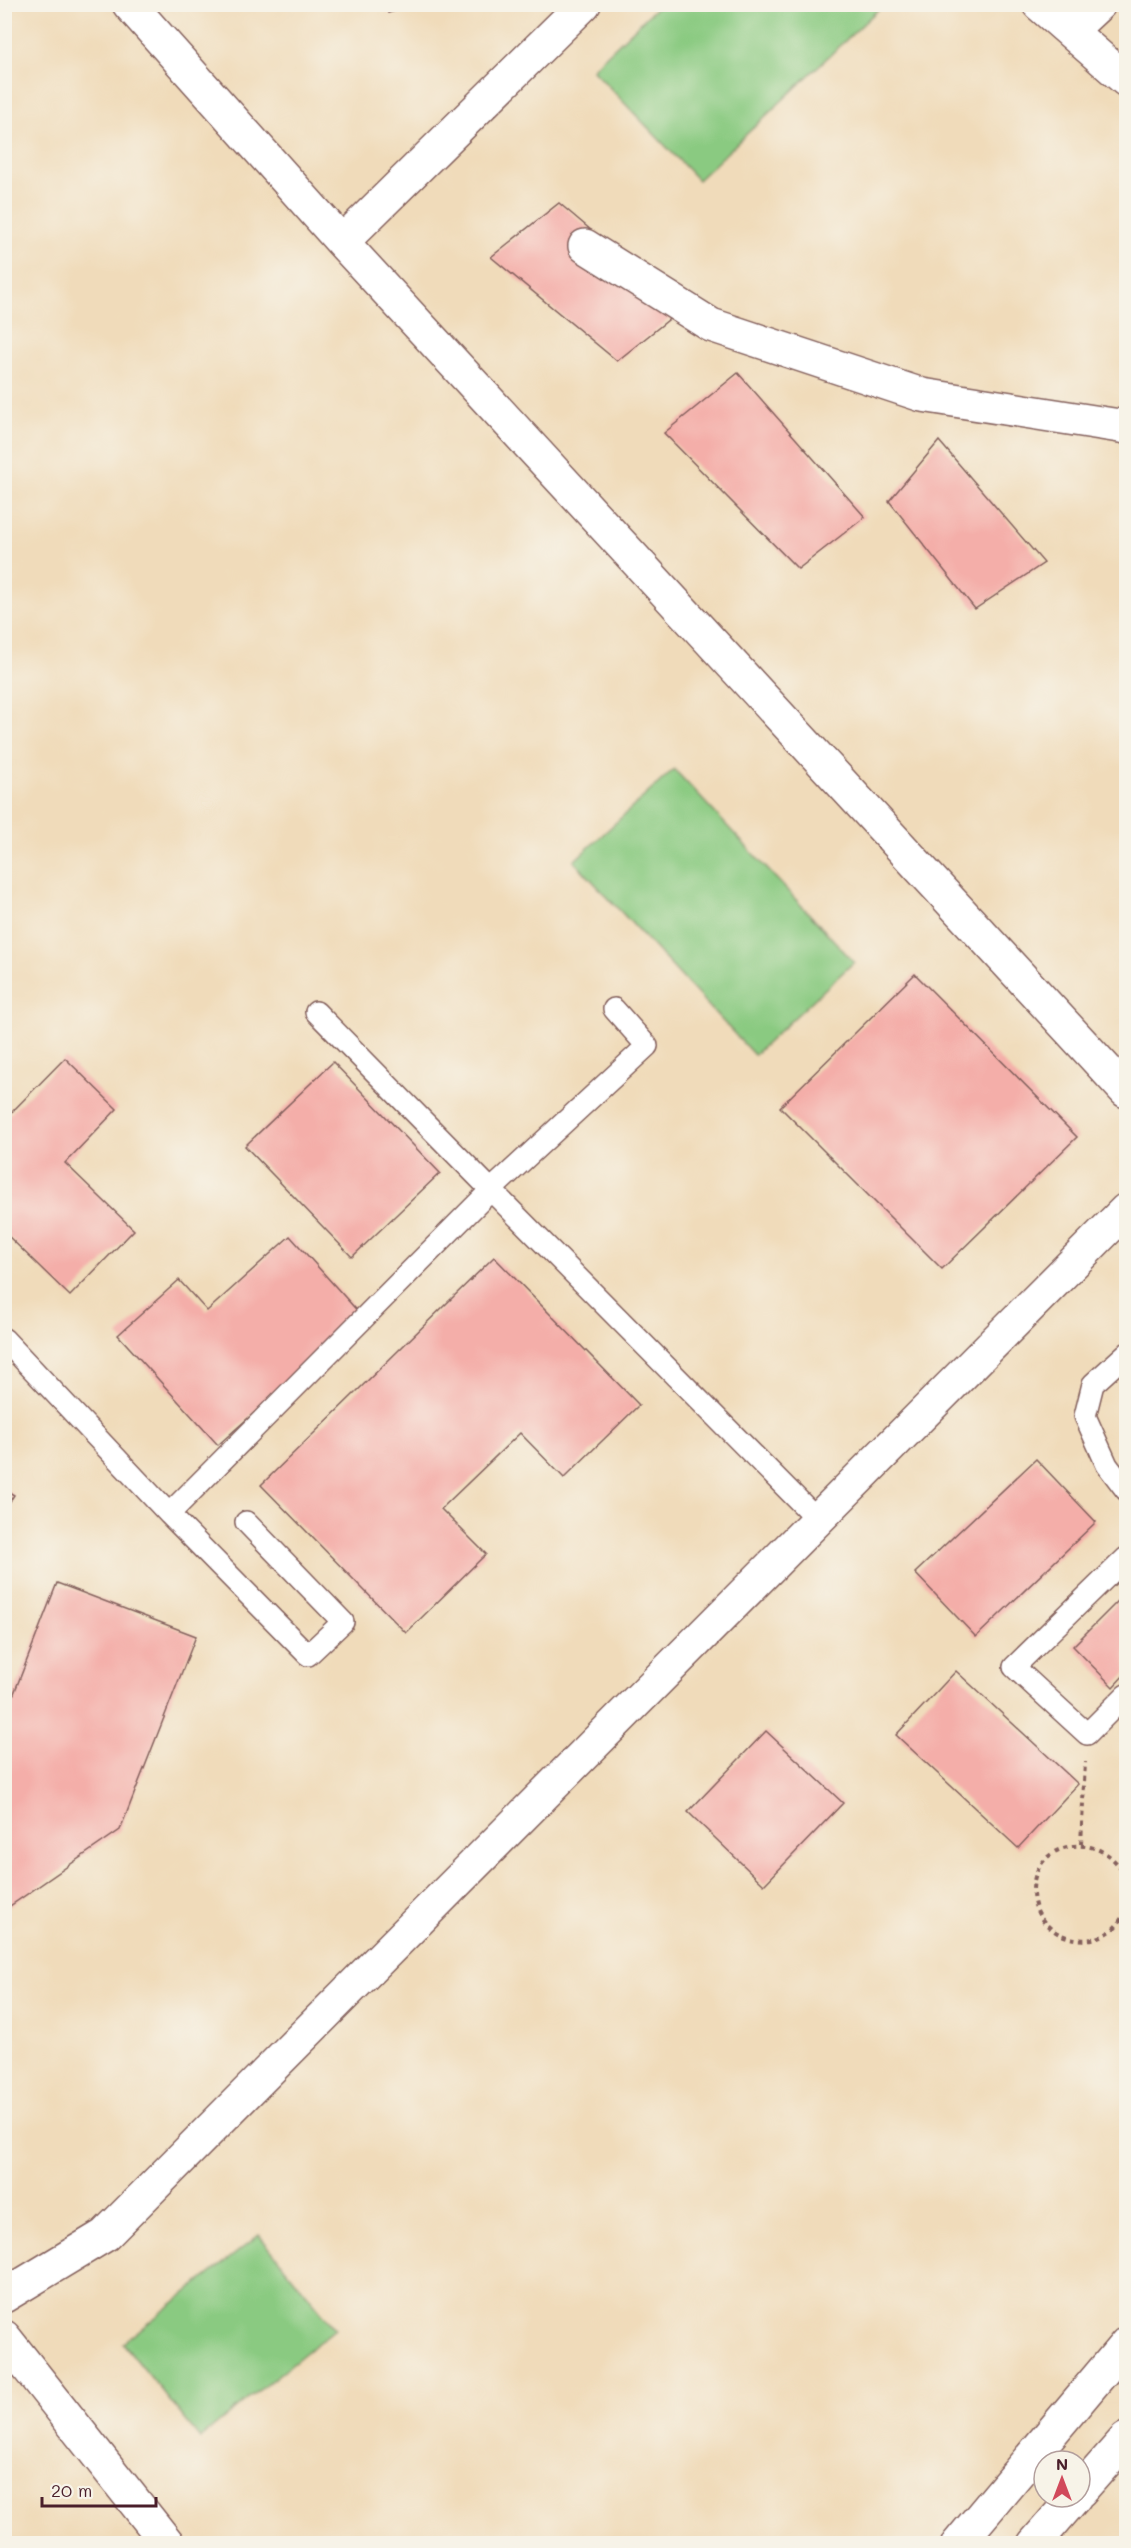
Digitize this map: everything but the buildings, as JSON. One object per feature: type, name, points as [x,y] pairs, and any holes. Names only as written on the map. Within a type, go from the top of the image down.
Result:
[{"type":"street","points":[[129,4],[342,242],[1126,1091]]},
{"type":"street","points":[[342,242],[585,4]]},
{"type":"street","points":[[1039,4],[1126,80]]},
{"type":"street","points":[[1070,31],[1099,4]]},
{"type":"street","points":[[585,246],[711,325],[722,329],[922,395],[1126,427]]},
{"type":"street","points":[[4,2296],[105,2235],[819,1521],[1126,1210]]},
{"type":"street","points":[[4,2337],[168,2544]]},
{"type":"street","points":[[958,2544],[1126,2344]]},
{"type":"street","points":[[1092,2478],[1126,2439]]},
{"type":"street","points":[[1034,2544],[1065,2509]]},
{"type":"lane","points":[[169,1514],[491,1190],[647,1046],[614,1010]]},
{"type":"lane","points":[[316,1012],[819,1521]]},
{"type":"lane","points":[[4,1340],[169,1514],[308,1655],[343,1622],[246,1522]]},
{"type":"lane","points":[[1126,1354],[1094,1384],[1085,1416],[1107,1465],[1126,1490]]},
{"type":"lane","points":[[1126,1558],[1014,1667],[1087,1734],[1126,1695]]},
{"type":"path","points":[[1081,1844],[1087,1734]]},
{"type":"path","points":[[1126,1878],[1120,1864],[1108,1853],[1081,1844],[1054,1852],[1043,1863],[1036,1875],[1033,1889],[1034,1905],[1042,1920],[1061,1935],[1086,1941],[1102,1936],[1115,1926],[1125,1913],[1126,1906]]},
{"type":"green space","points":[[659,5],[883,5],[698,180],[592,69]]},
{"type":"green space","points":[[674,769],[854,962],[754,1055],[574,861]]},
{"type":"green space","points":[[259,2235],[335,2329],[200,2438],[123,2343]]}]
